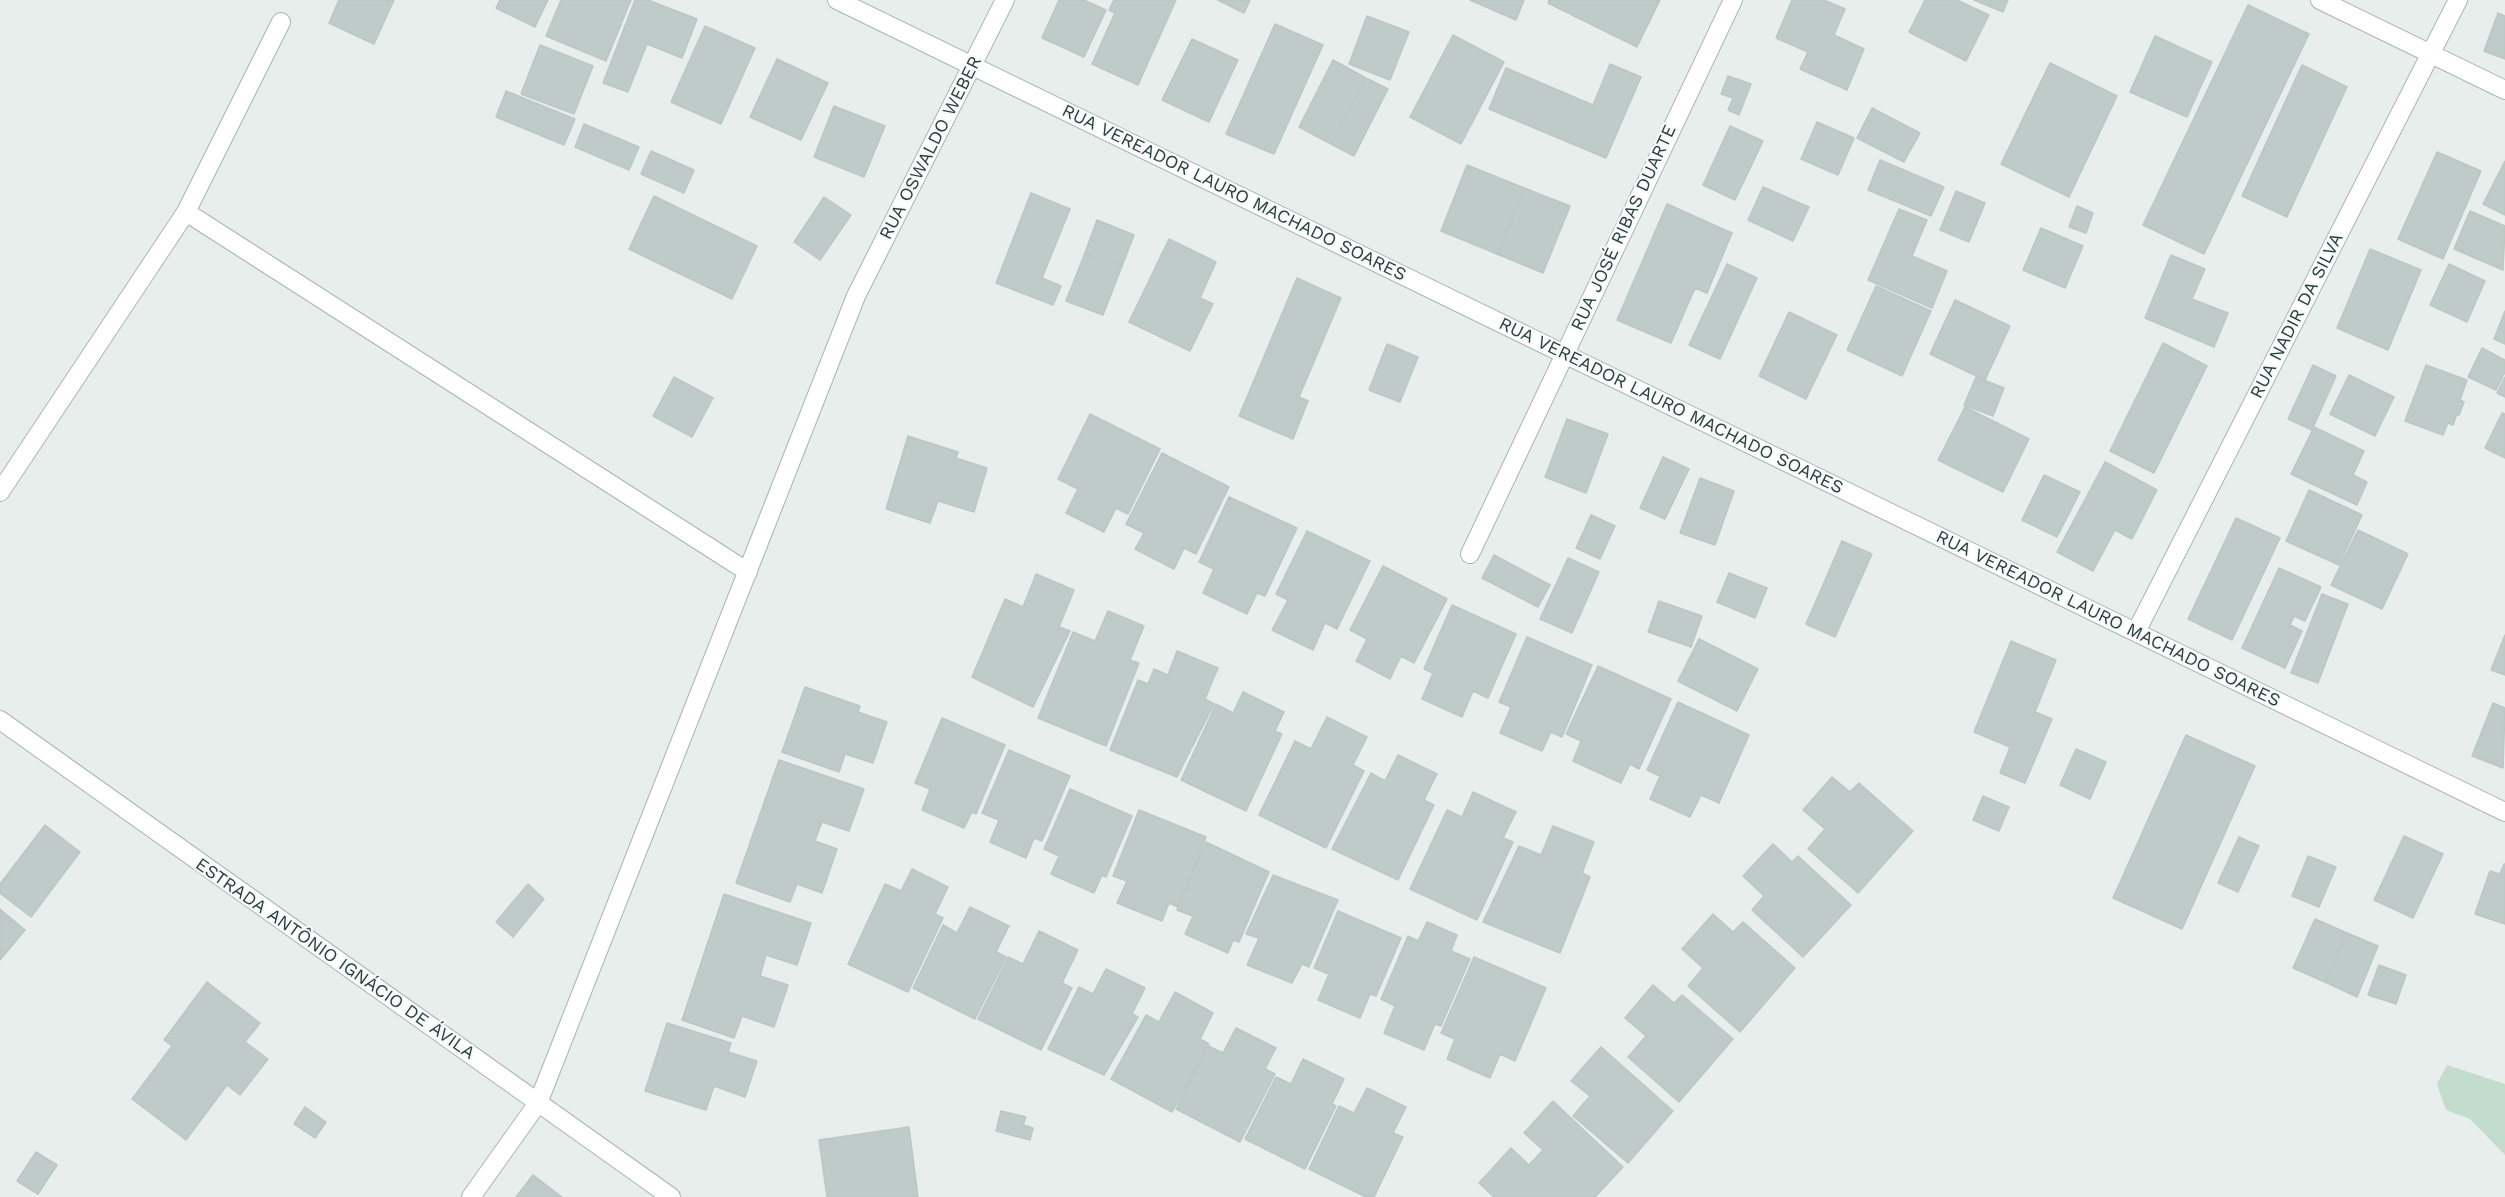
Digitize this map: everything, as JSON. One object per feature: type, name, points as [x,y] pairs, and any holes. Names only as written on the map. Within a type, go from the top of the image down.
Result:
[{"type":"street","name":"RUA VEREADOR LAURO MACHADO SOARES","points":[[837,0],[2505,812]]},
{"type":"street","name":"RUA OSWALDO WEBER","points":[[471,1197],[538,1103],[856,296],[1005,0]]},
{"type":"street","name":"RUA JOSÉ RIBAS DUARTE","points":[[1470,554],[1733,0]]},
{"type":"street","points":[[2320,0],[2505,90]]},
{"type":"street","name":"RUA NADIR DA SILVA","points":[[2136,632],[2458,0]]},
{"type":"street","points":[[0,492],[186,212],[280,22]]},
{"type":"street","points":[[186,212],[748,572]]},
{"type":"street","name":"ESTRADA ANTÔNIO IGNÁCIO DE ÁVILA","points":[[0,720],[671,1197]]},
{"type":"green space","points":[[2447,1065],[2505,1084],[2505,1155],[2470,1119],[2446,1110],[2437,1084]]},
{"type":"building","points":[[339,0],[394,0],[374,44],[329,23]]},
{"type":"building","points":[[500,0],[548,0],[535,27],[496,8]]},
{"type":"building","points":[[561,0],[631,0],[606,61],[546,36]]},
{"type":"building","points":[[635,0],[648,0],[697,19],[682,58],[647,44],[628,92],[603,83]]},
{"type":"building","points":[[1059,0],[1084,0],[1106,10],[1084,57],[1042,38]]},
{"type":"building","points":[[1114,0],[1176,0],[1138,85],[1092,64],[1115,13],[1109,10]]},
{"type":"building","points":[[1218,0],[1250,0],[1244,13]]},
{"type":"building","points":[[1470,0],[1524,0],[1516,20]]},
{"type":"building","points":[[1549,0],[1660,0],[1637,47],[1548,3]]},
{"type":"building","points":[[1792,0],[1824,0],[1845,9],[1834,35],[1864,49],[1847,90],[1800,69],[1808,52],[1776,38]]},
{"type":"building","points":[[1925,0],[1957,0],[1989,15],[1966,61],[1909,32]]},
{"type":"building","points":[[1974,0],[2008,0],[2003,12]]},
{"type":"building","points":[[2248,5],[2309,34],[2204,254],[2143,225]]},
{"type":"building","points":[[2498,13],[2505,16],[2505,59],[2484,51]]},
{"type":"building","points":[[1367,16],[1409,32],[1390,80],[1349,64]]},
{"type":"building","points":[[1275,24],[1323,45],[1274,154],[1226,134]]},
{"type":"building","points":[[705,26],[755,48],[721,124],[671,102]]},
{"type":"building","points":[[1453,35],[1504,62],[1461,144],[1410,117]]},
{"type":"building","points":[[2155,36],[2212,62],[2187,117],[2130,92]]},
{"type":"building","points":[[1192,39],[1238,60],[1209,122],[1162,100]]},
{"type":"building","points":[[540,45],[593,66],[574,114],[521,94]]},
{"type":"building","points":[[777,59],[828,83],[801,140],[750,117]]},
{"type":"building","points":[[1333,60],[1366,78],[1331,144],[1299,127]]},
{"type":"building","points":[[2050,63],[2117,96],[2069,197],[2001,164]]},
{"type":"building","points":[[1610,64],[1641,77],[1606,158],[1489,109],[1506,68],[1593,105]]},
{"type":"building","points":[[2302,65],[2347,87],[2287,217],[2242,196]]},
{"type":"building","points":[[1728,76],[1751,84],[1739,115],[1728,110],[1733,98],[1721,94]]},
{"type":"building","points":[[1366,78],[1388,89],[1354,156],[1331,144]]},
{"type":"building","points":[[506,91],[575,119],[564,145],[496,117]]},
{"type":"building","points":[[834,106],[885,126],[864,177],[814,157]]},
{"type":"building","points":[[1872,108],[1920,133],[1904,162],[1857,138]]},
{"type":"building","points":[[1817,122],[1854,138],[1838,175],[1801,159]]},
{"type":"building","points":[[584,124],[639,147],[629,170],[575,147]]},
{"type":"building","points":[[1730,126],[1763,141],[1735,200],[1703,185]]},
{"type":"building","points":[[651,151],[694,170],[684,193],[641,174]]},
{"type":"building","points":[[2437,152],[2481,171],[2443,259],[2398,239]]},
{"type":"building","points":[[1880,160],[1944,187],[1931,216],[1868,190]]},
{"type":"building","points":[[2505,161],[2505,215],[2483,204]]},
{"type":"building","points":[[1467,165],[1524,188],[1497,254],[1441,231]]},
{"type":"building","points":[[1763,187],[1809,207],[1793,241],[1748,220]]},
{"type":"building","points":[[1524,188],[1570,206],[1543,273],[1497,254]]},
{"type":"building","points":[[1956,191],[1985,203],[1969,242],[1940,230]]},
{"type":"building","points":[[1031,193],[1070,209],[1042,278],[1061,286],[1053,305],[996,283]]},
{"type":"building","points":[[654,196],[757,246],[732,299],[629,249]]},
{"type":"building","points":[[824,197],[851,215],[820,260],[794,242]]},
{"type":"building","points":[[1667,204],[1732,233],[1707,293],[1695,288],[1671,343],[1617,320]]},
{"type":"building","points":[[2077,206],[2093,213],[2086,233],[2069,227]]},
{"type":"building","points":[[1899,209],[1927,220],[1912,256],[1947,271],[1932,308],[1868,280]]},
{"type":"building","points":[[2470,211],[2505,226],[2503,270],[2454,249]]},
{"type":"building","points":[[1097,220],[1134,235],[1122,266],[1085,253]]},
{"type":"building","points":[[2041,228],[2083,246],[2065,288],[2023,270]]},
{"type":"building","points":[[1169,239],[1216,262],[1200,298],[1213,304],[1190,351],[1129,322]]},
{"type":"building","points":[[2370,249],[2421,270],[2388,350],[2337,328]]},
{"type":"building","points":[[1085,253],[1122,266],[1103,315],[1066,301]]},
{"type":"building","points":[[2171,255],[2205,269],[2192,299],[2228,313],[2214,347],[2145,318]]},
{"type":"building","points":[[1727,264],[1757,278],[1720,359],[1689,345]]},
{"type":"building","points":[[2449,264],[2485,281],[2467,322],[2430,305]]},
{"type":"building","points":[[1297,278],[1341,298],[1299,397],[1308,401],[1293,439],[1239,416]]},
{"type":"building","points":[[1876,286],[1931,311],[1902,376],[1847,350]]},
{"type":"building","points":[[1955,300],[2010,326],[1985,380],[1930,354]]},
{"type":"building","points":[[2505,311],[2505,344],[2494,339]]},
{"type":"building","points":[[1789,312],[1837,335],[1806,399],[1759,376]]},
{"type":"building","points":[[2163,343],[2207,366],[2154,473],[2110,451]]},
{"type":"building","points":[[1387,344],[1418,357],[1400,402],[1369,390]]},
{"type":"building","points":[[2482,348],[2505,360],[2505,372],[2496,390],[2468,377]]},
{"type":"building","points":[[2313,365],[2336,376],[2312,430],[2288,419]]},
{"type":"building","points":[[2426,365],[2467,380],[2460,400],[2464,402],[2459,415],[2457,414],[2453,425],[2448,423],[2443,435],[2405,421]]},
{"type":"building","points":[[2349,375],[2394,397],[2375,436],[2330,414]]},
{"type":"building","points":[[674,377],[713,398],[692,437],[653,416]]},
{"type":"building","points":[[1976,377],[2004,388],[1993,416],[1964,405]]},
{"type":"building","points":[[2505,377],[2505,397],[2497,393]]},
{"type":"building","points":[[1965,407],[2029,439],[2003,492],[1938,460]]},
{"type":"building","points":[[2502,413],[2505,414],[2505,458],[2485,448]]},
{"type":"building","points":[[1090,414],[1160,449],[1128,514],[1116,508],[1104,532],[1066,513],[1078,489],[1058,479]]},
{"type":"building","points":[[1567,419],[1608,434],[1586,493],[1545,477]]},
{"type":"building","points":[[2314,427],[2364,451],[2353,475],[2367,482],[2357,505],[2291,474]]},
{"type":"building","points":[[908,436],[958,452],[956,458],[987,468],[974,512],[938,501],[930,523],[886,509]]},
{"type":"building","points":[[1162,453],[1229,487],[1196,554],[1184,548],[1174,569],[1135,549],[1144,533],[1126,524]]},
{"type":"building","points":[[1663,457],[1689,469],[1665,519],[1640,508]]},
{"type":"building","points":[[2105,462],[2157,490],[2132,539],[2115,530],[2093,571],[2057,552]]},
{"type":"building","points":[[2044,475],[2080,492],[2057,537],[2022,520]]},
{"type":"building","points":[[1700,478],[1734,491],[1715,545],[1680,533]]},
{"type":"building","points":[[2309,490],[2362,515],[2339,565],[2286,541]]},
{"type":"building","points":[[1229,497],[1297,528],[1265,596],[1257,593],[1247,614],[1203,593],[1214,569],[1199,562]]},
{"type":"building","points":[[1591,515],[1615,526],[1600,559],[1576,548]]},
{"type":"building","points":[[2236,518],[2280,538],[2232,640],[2188,619]]},
{"type":"building","points":[[2358,530],[2408,554],[2382,609],[2331,585]]},
{"type":"building","points":[[1307,531],[1370,561],[1337,629],[1325,623],[1313,650],[1272,630],[1288,600],[1276,594]]},
{"type":"building","points":[[1842,541],[1872,554],[1835,637],[1806,624]]},
{"type":"building","points":[[1494,555],[1550,585],[1538,607],[1482,578]]},
{"type":"building","points":[[1568,558],[1599,572],[1572,633],[1540,619]]},
{"type":"building","points":[[1383,566],[1447,599],[1414,663],[1401,656],[1390,679],[1356,661],[1367,639],[1350,630]]},
{"type":"building","points":[[2279,568],[2321,587],[2305,621],[2294,616],[2290,625],[2302,631],[2285,668],[2242,648]]},
{"type":"building","points":[[1729,573],[1767,588],[1755,618],[1717,602]]},
{"type":"building","points":[[1036,574],[1074,590],[1059,627],[1070,631],[1033,707],[972,677],[1005,599],[1023,607]]},
{"type":"building","points":[[2322,594],[2348,604],[2318,683],[2291,673]]},
{"type":"building","points":[[1659,601],[1702,616],[1691,647],[1648,632]]},
{"type":"building","points":[[1452,605],[1516,634],[1488,698],[1473,691],[1462,717],[1422,699],[1433,673],[1424,669]]},
{"type":"building","points":[[1108,611],[1144,626],[1130,660],[1139,663],[1106,746],[1038,718],[1073,632],[1095,641]]},
{"type":"building","points":[[2505,635],[2505,675],[2491,670]]},
{"type":"building","points":[[1527,637],[1592,665],[1562,737],[1551,732],[1542,751],[1500,733],[1511,707],[1499,702]]},
{"type":"building","points":[[1699,639],[1758,669],[1737,711],[1678,681]]},
{"type":"building","points":[[2011,641],[2056,660],[2035,712],[2052,719],[2025,783],[2000,773],[2010,747],[1974,732]]},
{"type":"building","points":[[1177,651],[1218,668],[1205,699],[1214,704],[1177,777],[1110,750],[1138,680],[1148,684],[1154,669],[1168,675]]},
{"type":"building","points":[[1598,666],[1671,699],[1639,769],[1630,764],[1621,783],[1573,761],[1581,741],[1566,734]]},
{"type":"building","points":[[805,687],[860,706],[858,712],[887,722],[873,763],[845,754],[839,772],[782,752]]},
{"type":"building","points":[[1243,692],[1284,712],[1275,731],[1282,734],[1246,811],[1181,780],[1216,704],[1233,713]]},
{"type":"building","points":[[1678,702],[1749,735],[1719,803],[1701,795],[1690,817],[1650,799],[1660,776],[1647,770]]},
{"type":"building","points":[[2493,703],[2505,708],[2503,768],[2472,756]]},
{"type":"building","points":[[1327,717],[1367,737],[1353,765],[1364,771],[1326,848],[1259,815],[1295,741],[1311,749]]},
{"type":"building","points":[[942,718],[1005,745],[976,814],[972,812],[964,828],[922,810],[930,789],[915,783]]},
{"type":"building","points":[[2186,735],[2255,766],[2182,929],[2113,898]]},
{"type":"building","points":[[2076,749],[2106,762],[2090,799],[2060,785]]},
{"type":"building","points":[[1009,750],[1070,776],[1042,841],[1034,838],[1026,858],[990,842],[999,820],[982,813]]},
{"type":"building","points":[[1398,755],[1437,774],[1424,800],[1434,805],[1398,880],[1332,849],[1371,773],[1385,781]]},
{"type":"building","points":[[779,760],[864,789],[849,831],[822,822],[815,841],[837,849],[822,893],[797,884],[790,902],[736,883]]},
{"type":"building","points":[[1832,777],[1850,792],[1859,783],[1913,831],[1858,893],[1808,849],[1825,829],[1803,810]]},
{"type":"building","points":[[1070,789],[1132,816],[1106,877],[1102,875],[1094,893],[1051,874],[1059,856],[1044,849]]},
{"type":"building","points":[[1473,792],[1516,812],[1503,838],[1513,842],[1477,920],[1410,889],[1447,810],[1462,817]]},
{"type":"building","points":[[1983,796],[2009,807],[1999,831],[1973,820]]},
{"type":"building","points":[[1139,810],[1206,837],[1178,907],[1169,903],[1162,921],[1117,903],[1127,881],[1113,876]]},
{"type":"building","points":[[45,825],[80,852],[31,917],[0,893],[0,884]]},
{"type":"building","points":[[1553,826],[1594,842],[1582,873],[1590,877],[1560,953],[1483,922],[1519,846],[1541,855]]},
{"type":"building","points":[[2404,836],[2443,854],[2413,918],[2374,900]]},
{"type":"building","points":[[2239,837],[2259,846],[2238,892],[2218,883]]},
{"type":"building","points":[[1206,842],[1269,872],[1239,942],[1233,940],[1228,953],[1185,934],[1193,916],[1177,910]]},
{"type":"building","points":[[1773,844],[1792,862],[1798,856],[1851,905],[1803,957],[1752,910],[1764,896],[1743,876]]},
{"type":"building","points":[[2308,856],[2336,867],[2319,907],[2292,896]]},
{"type":"building","points":[[2504,864],[2505,924],[2475,914],[2490,871],[2500,874]]},
{"type":"building","points":[[912,869],[948,887],[935,914],[943,918],[908,992],[848,964],[885,884],[901,891]]},
{"type":"building","points":[[1273,875],[1338,900],[1309,967],[1302,964],[1292,983],[1247,965],[1259,938],[1246,934]]},
{"type":"building","points":[[528,884],[544,899],[513,937],[496,922]]},
{"type":"building","points":[[724,894],[811,923],[797,965],[766,955],[760,976],[788,985],[774,1027],[742,1016],[734,1038],[682,1020]]},
{"type":"building","points":[[970,907],[1009,926],[996,952],[1006,957],[975,1019],[913,988],[943,925],[957,933]]},
{"type":"building","points":[[0,909],[25,930],[0,960]]},
{"type":"building","points":[[1338,911],[1401,938],[1376,996],[1370,994],[1360,1018],[1318,1000],[1329,974],[1314,968]]},
{"type":"building","points":[[1713,914],[1733,932],[1743,922],[1795,968],[1740,1032],[1688,986],[1703,968],[1682,949]]},
{"type":"building","points":[[2315,919],[2347,933],[2325,982],[2293,968]]},
{"type":"building","points":[[1427,922],[1457,935],[1451,951],[1470,959],[1441,1026],[1435,1024],[1424,1050],[1384,1033],[1395,1006],[1381,999],[1408,936],[1418,941]]},
{"type":"building","points":[[1039,931],[1078,950],[1062,983],[1072,988],[1041,1050],[978,1019],[1008,957],[1023,964]]},
{"type":"building","points":[[2347,933],[2378,946],[2357,997],[2325,982]]},
{"type":"building","points":[[1474,957],[1546,988],[1515,1061],[1500,1054],[1490,1078],[1447,1059],[1455,1039],[1441,1033]]},
{"type":"building","points":[[2379,965],[2406,975],[2396,1004],[2368,995]]},
{"type":"building","points":[[1106,969],[1145,988],[1132,1014],[1138,1017],[1104,1075],[1048,1049],[1079,987],[1093,994]]},
{"type":"building","points":[[207,982],[260,1023],[245,1042],[268,1059],[240,1095],[227,1085],[186,1140],[132,1099],[172,1046],[164,1040]]},
{"type":"building","points":[[1653,985],[1674,1003],[1682,995],[1733,1039],[1679,1102],[1628,1057],[1646,1036],[1625,1018]]},
{"type":"building","points":[[1175,992],[1213,1013],[1200,1039],[1209,1044],[1172,1112],[1111,1079],[1146,1015],[1159,1022]]},
{"type":"building","points":[[667,1023],[731,1043],[728,1052],[757,1061],[745,1097],[714,1086],[706,1110],[645,1091]]},
{"type":"building","points":[[1236,1028],[1276,1048],[1265,1069],[1275,1074],[1240,1142],[1176,1109],[1208,1046],[1223,1053]]},
{"type":"building","points":[[1601,1047],[1673,1111],[1628,1163],[1573,1116],[1590,1096],[1571,1081]]},
{"type":"building","points":[[1303,1059],[1344,1079],[1332,1104],[1336,1106],[1305,1169],[1245,1139],[1276,1077],[1291,1084]]},
{"type":"building","points":[[1367,1088],[1406,1107],[1393,1133],[1403,1137],[1374,1197],[1366,1197],[1309,1169],[1339,1106],[1354,1113]]},
{"type":"building","points":[[1553,1101],[1623,1167],[1595,1197],[1494,1197],[1479,1183],[1511,1148],[1529,1165],[1543,1150],[1524,1133]]},
{"type":"building","points":[[305,1107],[326,1122],[315,1138],[294,1124]]},
{"type":"building","points":[[1001,1111],[1026,1117],[1023,1125],[1033,1128],[1030,1140],[996,1131]]},
{"type":"building","points":[[909,1127],[918,1197],[827,1197],[819,1140]]},
{"type":"building","points":[[36,1152],[57,1165],[38,1194],[17,1181]]},
{"type":"building","points":[[533,1175],[562,1197],[516,1197]]}]
